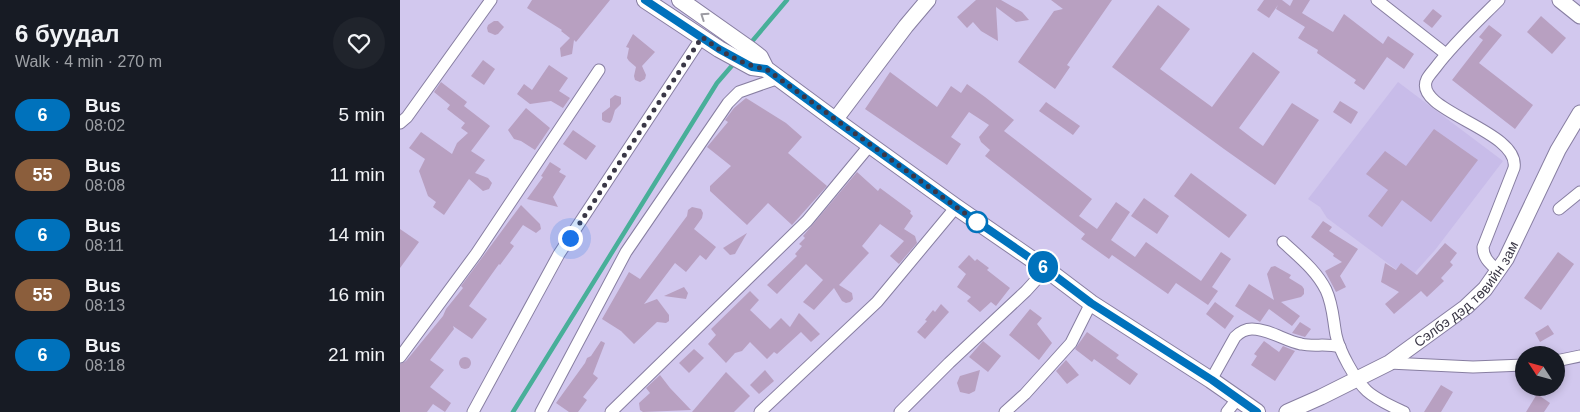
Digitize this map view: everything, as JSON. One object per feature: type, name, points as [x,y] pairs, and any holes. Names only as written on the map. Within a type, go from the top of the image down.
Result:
[{"type":"main road","points":[[645,0],[719,49],[764,68]]},
{"type":"main road","points":[[680,0],[729,33],[764,68],[956,207],[1046,269],[1091,303],[1212,380],[1257,412]]},
{"type":"street","points":[[400,123],[407,117],[491,0]]},
{"type":"street","points":[[835,120],[928,0]]},
{"type":"street","points":[[1377,0],[1446,54]]},
{"type":"street","points":[[1499,0],[1446,54],[1426,80],[1425,85],[1429,96],[1450,112],[1490,134],[1507,149],[1514,159],[1513,172],[1483,247],[1487,261],[1499,272]]},
{"type":"street","points":[[1560,0],[1580,16]]},
{"type":"street","points":[[473,412],[560,254],[702,37]]},
{"type":"street","points":[[541,412],[626,252],[728,103],[764,68]]},
{"type":"street","points":[[400,357],[476,254],[600,70]]},
{"type":"street","name":"Сэлбэ дэд төвийн зам","points":[[1287,412],[1358,380],[1389,363],[1466,307],[1485,288],[1499,272],[1514,245],[1558,150],[1580,113]]},
{"type":"street","points":[[611,412],[807,221],[870,145]]},
{"type":"street","points":[[1559,209],[1580,192]]},
{"type":"street","points":[[760,412],[877,302],[956,207]]},
{"type":"street","points":[[1283,242],[1312,269],[1326,291],[1333,307],[1334,326],[1340,347],[1358,380],[1368,393],[1404,412]]},
{"type":"street","points":[[900,412],[1046,269]]},
{"type":"street","points":[[1005,412],[1071,343],[1091,303]]},
{"type":"street","points":[[1212,380],[1235,337],[1246,330],[1260,330],[1301,344],[1340,347]]},
{"type":"street","points":[[1565,359],[1580,356]]},
{"type":"street","points":[[1389,363],[1473,367],[1515,365]]},
{"type":"street","points":[[1227,412],[1238,398]]},
{"type":"shaded area","points":[[1398,82],[1503,161],[1435,250],[1409,279],[1327,218],[1320,207],[1308,199]]},
{"type":"building","points":[[532,0],[610,0],[576,42],[574,40],[572,54],[561,57],[560,48],[570,38],[562,30],[527,8]]},
{"type":"building","points":[[976,0],[1001,0],[1022,12],[1029,20],[1016,22],[996,7],[998,41],[981,31],[973,22],[967,28],[957,17]]},
{"type":"building","points":[[1051,0],[1112,0],[1067,65],[1070,67],[1055,89],[1018,62],[1054,11],[1063,9]]},
{"type":"building","points":[[1264,0],[1282,0],[1290,6],[1293,0],[1310,0],[1302,13],[1333,32],[1344,14],[1383,44],[1388,36],[1414,54],[1404,69],[1387,57],[1364,90],[1354,83],[1356,80],[1317,53],[1318,50],[1298,38],[1305,27],[1276,9],[1278,5],[1269,18],[1257,10]]},
{"type":"building","points":[[1158,5],[1190,29],[1160,69],[1212,107],[1253,52],[1280,72],[1239,128],[1263,146],[1292,103],[1319,120],[1275,185],[1112,67]]},
{"type":"building","points":[[1433,9],[1442,16],[1432,28],[1423,21]]},
{"type":"building","points":[[1541,16],[1566,38],[1552,54],[1527,32]]},
{"type":"building","points":[[494,21],[498,21],[504,27],[495,35],[488,32],[487,28]]},
{"type":"building","points":[[1489,25],[1502,35],[1479,63],[1533,105],[1515,129],[1452,80],[1483,40],[1479,37]]},
{"type":"building","points":[[633,34],[655,52],[642,66],[646,75],[645,79],[640,82],[635,80],[636,67],[627,58],[629,48],[626,47]]},
{"type":"building","points":[[483,60],[495,69],[484,85],[471,76]]},
{"type":"building","points":[[549,65],[568,78],[559,91],[570,98],[563,108],[551,101],[530,104],[517,94],[524,84],[532,90]]},
{"type":"building","points":[[890,72],[937,107],[951,86],[961,93],[967,84],[985,97],[1014,120],[1004,131],[1092,199],[1079,216],[1097,229],[1116,202],[1130,212],[1111,240],[1135,257],[1146,242],[1201,281],[1221,252],[1231,259],[1212,287],[1218,291],[1208,305],[1176,283],[1168,294],[1112,255],[1109,259],[1081,239],[1085,234],[985,156],[990,150],[981,142],[979,137],[989,125],[969,112],[951,137],[961,144],[947,165],[865,109]]},
{"type":"building","points":[[441,82],[467,102],[464,106],[490,126],[471,151],[485,160],[475,173],[488,178],[492,183],[489,189],[483,191],[469,179],[444,215],[433,207],[436,202],[428,196],[419,171],[425,159],[409,148],[421,132],[452,154],[457,143],[468,133],[461,128],[465,123],[447,109],[450,105],[434,92]]},
{"type":"building","points":[[615,95],[621,97],[621,104],[615,110],[610,123],[605,122],[602,120],[602,113],[610,107],[610,99]]},
{"type":"building","points":[[746,98],[786,123],[802,137],[788,153],[827,186],[792,225],[768,203],[747,225],[710,191],[710,186],[731,166],[707,147],[728,122],[725,120],[734,108]]},
{"type":"building","points":[[1340,101],[1358,112],[1351,124],[1333,112]]},
{"type":"building","points":[[1046,102],[1080,126],[1073,135],[1039,111]]},
{"type":"building","points":[[526,108],[550,128],[535,150],[514,139],[508,130]]},
{"type":"building","points":[[1434,129],[1478,160],[1431,222],[1402,200],[1382,227],[1368,216],[1388,190],[1366,174],[1385,151],[1406,166]]},
{"type":"building","points":[[573,130],[596,146],[586,160],[563,144]]},
{"type":"building","points":[[550,162],[561,169],[559,172],[566,176],[553,197],[558,207],[527,199],[543,177],[541,176]]},
{"type":"building","points":[[857,172],[878,191],[880,188],[911,211],[910,213],[913,216],[904,229],[915,236],[917,243],[899,264],[890,256],[904,241],[880,224],[862,246],[869,253],[839,285],[852,293],[853,299],[850,302],[842,301],[834,288],[814,310],[803,302],[823,280],[806,264],[777,294],[767,285],[797,256],[795,254],[802,246],[799,244],[805,238],[803,236]]},
{"type":"building","points":[[1191,173],[1247,215],[1229,238],[1174,196]]},
{"type":"building","points":[[1144,198],[1169,216],[1157,234],[1131,216]]},
{"type":"building","points":[[521,205],[540,224],[541,229],[536,233],[523,225],[510,243],[514,246],[469,306],[487,319],[472,339],[453,326],[454,329],[430,360],[444,370],[430,387],[451,403],[445,412],[433,404],[427,412],[400,412],[400,364],[406,361],[443,316],[446,309],[463,288],[461,286]]},
{"type":"building","points":[[692,207],[701,209],[703,213],[702,218],[694,229],[716,247],[706,260],[700,255],[686,272],[675,263],[644,304],[657,299],[669,315],[669,321],[666,323],[657,322],[634,344],[621,331],[602,319],[629,272],[640,279]]},
{"type":"building","points":[[1323,221],[1332,227],[1329,231],[1358,249],[1340,276],[1346,287],[1336,292],[1325,271],[1342,262],[1311,237]]},
{"type":"building","points":[[400,229],[419,242],[400,268]]},
{"type":"building","points":[[747,233],[735,254],[730,255],[723,248]]},
{"type":"building","points":[[1445,243],[1457,253],[1450,262],[1453,265],[1441,278],[1444,281],[1427,297],[1421,291],[1394,314],[1385,304],[1399,292],[1381,282],[1385,263],[1396,270],[1401,263],[1417,275]]},
{"type":"building","points":[[1558,252],[1574,264],[1541,310],[1524,298]]},
{"type":"building","points":[[969,255],[975,261],[977,259],[989,268],[987,270],[1010,288],[996,306],[991,302],[980,312],[967,301],[971,297],[957,287],[966,274],[958,267]]},
{"type":"building","points":[[1275,266],[1291,275],[1289,278],[1304,289],[1304,294],[1301,297],[1281,302],[1300,316],[1292,326],[1269,309],[1260,322],[1235,306],[1249,284],[1274,300],[1267,274],[1271,267]]},
{"type":"building","points":[[684,287],[688,293],[686,299],[664,296]]},
{"type":"building","points":[[750,291],[759,300],[750,310],[770,329],[781,318],[790,327],[799,313],[820,334],[811,342],[801,332],[777,354],[774,352],[767,359],[750,342],[742,351],[735,353],[726,363],[708,344],[716,335],[711,329]]},
{"type":"building","points":[[1215,302],[1234,316],[1225,329],[1206,314]]},
{"type":"building","points":[[941,304],[949,312],[925,339],[917,332],[927,321],[925,320],[933,310],[935,312]]},
{"type":"building","points":[[1030,309],[1042,318],[1037,324],[1052,343],[1039,360],[1009,335]]},
{"type":"building","points":[[1300,322],[1311,329],[1305,337],[1292,333]]},
{"type":"building","points":[[1548,325],[1554,334],[1540,342],[1535,333]]},
{"type":"building","points":[[1087,332],[1119,355],[1116,358],[1138,374],[1130,385],[1094,359],[1092,362],[1075,349]]},
{"type":"building","points":[[601,341],[605,343],[593,374],[598,378],[583,397],[587,400],[578,412],[569,412],[556,403]]},
{"type":"building","points":[[983,341],[1001,356],[988,372],[969,357]]},
{"type":"building","points":[[1264,341],[1279,352],[1283,346],[1295,351],[1275,381],[1251,365],[1257,356],[1254,354]]},
{"type":"building","points":[[694,349],[704,358],[689,373],[679,363]]},
{"type":"building","points":[[467,357],[470,358],[470,368],[463,369],[460,368],[459,361],[460,358]]},
{"type":"building","points":[[1066,360],[1079,375],[1067,384],[1056,371]]},
{"type":"building","points":[[765,370],[774,381],[759,394],[750,385]]},
{"type":"building","points":[[980,370],[975,391],[969,394],[960,392],[957,383],[960,376]]},
{"type":"building","points":[[726,372],[750,396],[734,412],[692,412]]},
{"type":"building","points":[[660,375],[691,410],[643,412],[640,410],[639,403],[650,393],[646,388]]},
{"type":"building","points":[[1441,385],[1453,392],[1441,412],[1424,412]]},
{"type":"building","points":[[1536,396],[1540,396],[1550,403],[1544,412],[1526,412]]},
{"type":"waterway","points":[[749,45],[787,0]]},
{"type":"waterway","points":[[513,412],[717,83],[736,61]]},
{"type":"bus line","name":"6","points":[[645,0],[719,49],[752,67],[766,69],[1091,303],[1212,380],[1257,412]]},
{"type":"route","points":[[570,238],[702,37],[742,62],[752,67],[766,69],[977,222]]}]
